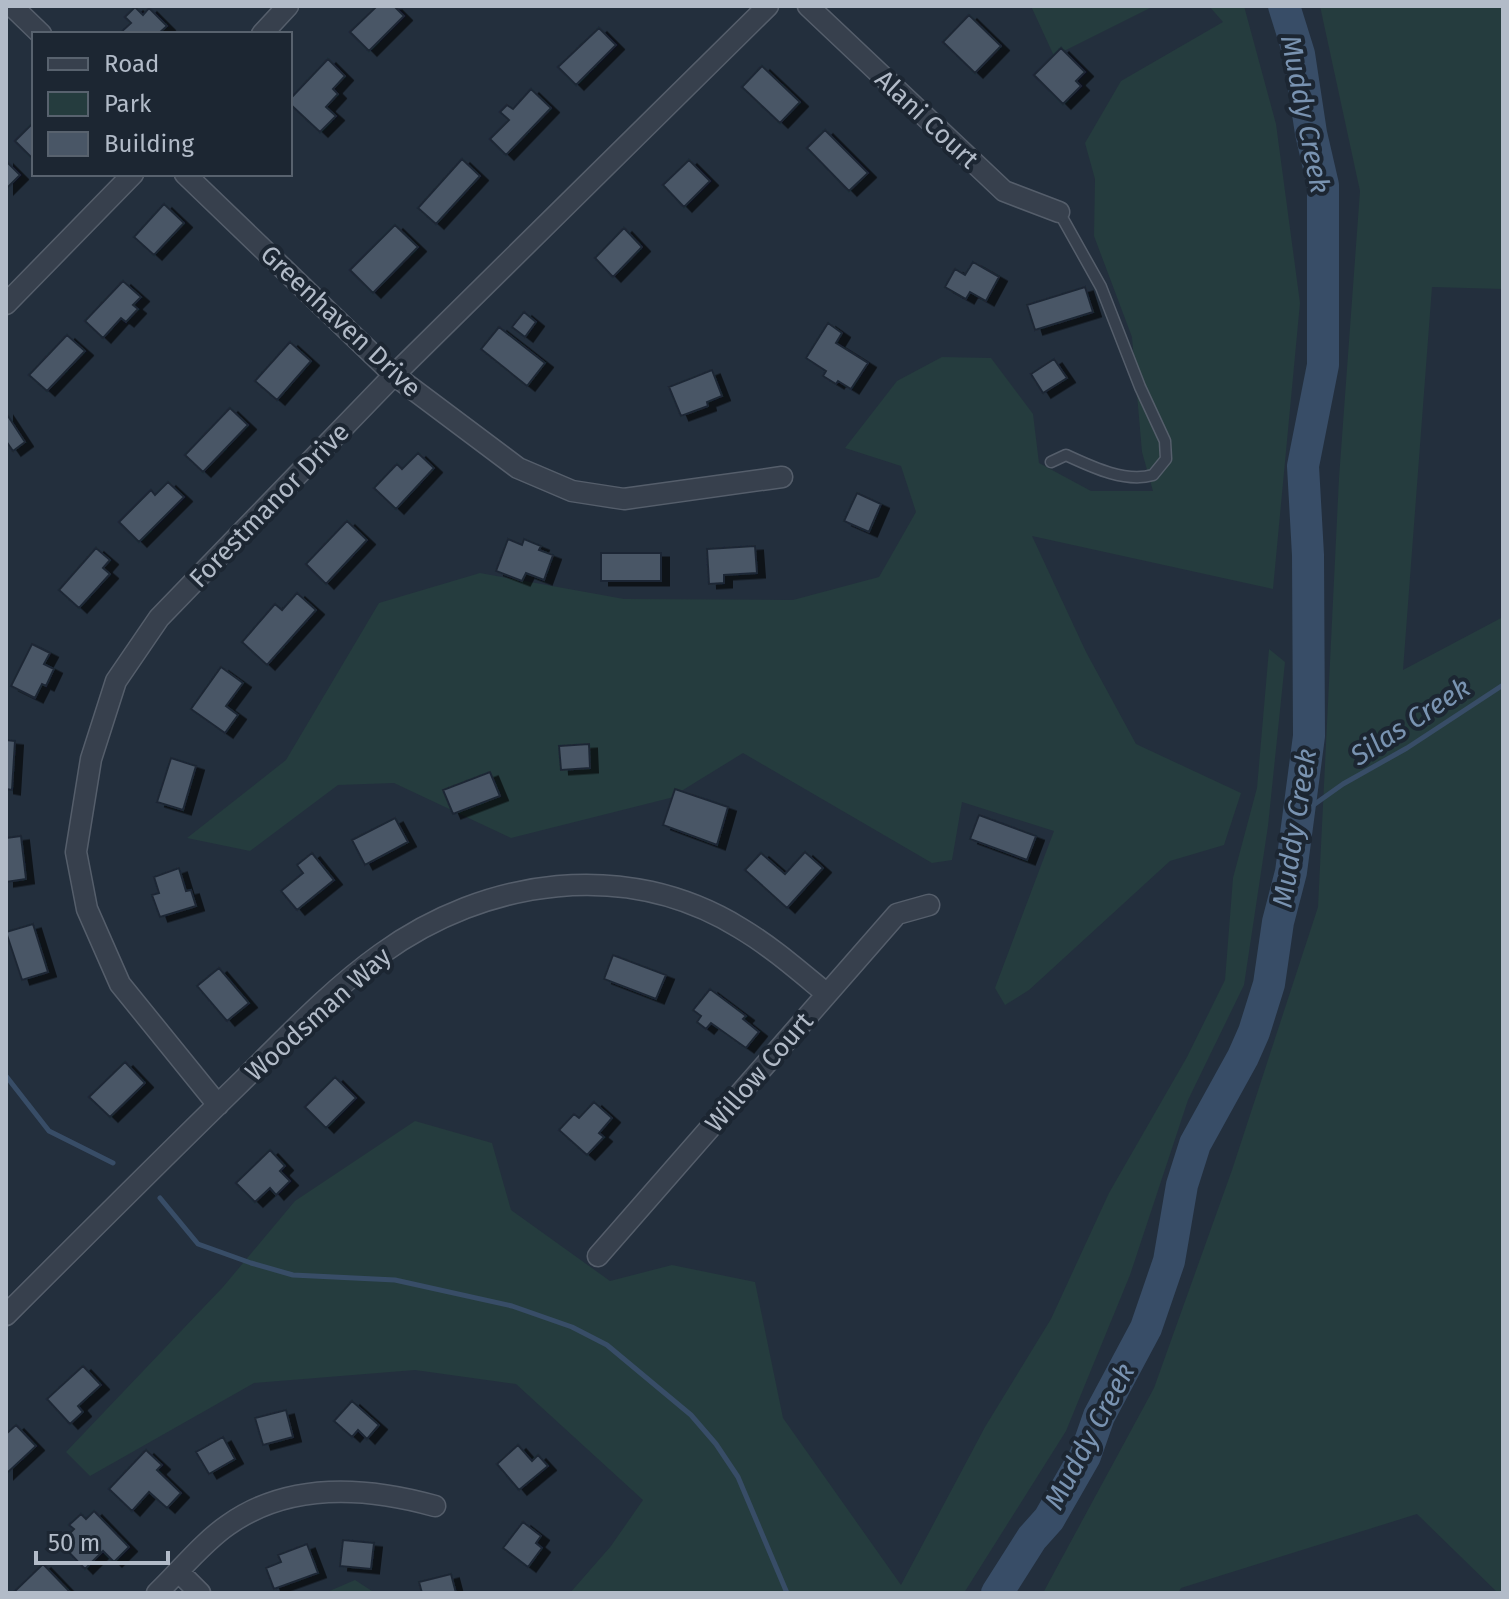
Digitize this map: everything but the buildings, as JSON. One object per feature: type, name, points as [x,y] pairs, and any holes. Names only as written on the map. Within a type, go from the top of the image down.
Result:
[{"type":"street","points":[[12,6],[39,32]]},
{"type":"street","points":[[264,32],[288,6]]},
{"type":"street","name":"Forestmanor Drive","points":[[218,1105],[120,984],[87,909],[76,852],[91,759],[116,681],[159,618],[394,375],[768,6]]},
{"type":"street","name":"Alani Court","points":[[808,6],[1004,191],[1059,212]]},
{"type":"street","points":[[6,304],[131,176]]},
{"type":"street","name":"Greenhaven Drive","points":[[187,176],[394,375],[518,468],[572,491],[624,499],[782,477]]},
{"type":"street","name":"Woodsman Way","points":[[6,1315],[310,1014],[382,953],[453,913],[491,898],[530,888],[604,886],[665,896],[739,927],[827,994]]},
{"type":"street","name":"Willow Court","points":[[598,1256],[897,914],[929,905]]},
{"type":"street","points":[[157,1593],[228,1525],[282,1500],[345,1490],[395,1495],[435,1506]]},
{"type":"street","points":[[179,1572],[200,1593]]},
{"type":"lane","points":[[1051,462],[1066,455],[1134,478],[1153,475],[1166,459],[1165,441],[1101,287],[1059,212]]},
{"type":"green space","points":[[1031,6],[1154,6],[1054,56]]},
{"type":"green space","points":[[1209,6],[1244,6],[1276,124],[1300,303],[1273,589],[1032,536],[1086,652],[1136,744],[1241,793],[1224,845],[1170,861],[1029,990],[1005,1005],[995,988],[1054,831],[962,802],[952,860],[932,863],[743,753],[670,798],[511,838],[394,783],[338,785],[250,851],[187,838],[286,760],[379,603],[480,573],[624,599],[793,600],[879,577],[916,512],[901,466],[845,448],[897,381],[942,357],[991,358],[1033,414],[1039,463],[1091,491],[1153,491],[1142,452],[1132,337],[1094,236],[1095,179],[1085,143],[1121,81],[1223,22]]},
{"type":"green space","points":[[1320,6],[1503,6],[1503,289],[1432,287],[1403,670],[1503,617],[1503,1593],[1498,1593],[1417,1514],[1181,1588],[1178,1593],[1043,1593],[1154,1388],[1232,1170],[1318,907],[1339,478],[1360,191]]},
{"type":"green space","points":[[1269,649],[1285,662],[1268,826],[1244,985],[1188,1100],[1130,1275],[1066,1431],[964,1593],[570,1593],[611,1546],[643,1500],[516,1384],[415,1370],[254,1383],[90,1476],[66,1452],[223,1287],[295,1201],[415,1121],[492,1143],[511,1210],[610,1281],[672,1265],[755,1282],[783,1418],[901,1585],[985,1427],[1051,1319],[1109,1193],[1187,1057],[1225,980],[1233,878],[1257,788]]},
{"type":"green space","points":[[355,1580],[375,1593],[325,1593]]},
{"type":"waterway","name":"Muddy Creek","points":[[997,1593],[1032,1538],[1049,1519],[1085,1456],[1099,1416],[1146,1328],[1169,1261],[1182,1185],[1195,1144],[1254,1032],[1269,984],[1278,922],[1291,872],[1309,736],[1308,555],[1303,466],[1323,365],[1323,185],[1311,133],[1299,54],[1284,6]]},
{"type":"waterway","name":"Silas Creek","points":[[1298,816],[1343,784],[1407,748],[1503,685]]},
{"type":"waterway","points":[[6,1076],[49,1131],[113,1163]]},
{"type":"waterway","points":[[160,1198],[198,1244],[251,1263],[293,1275],[395,1280],[512,1306],[572,1327],[607,1345],[691,1415],[716,1444],[738,1477],[787,1593]]}]
